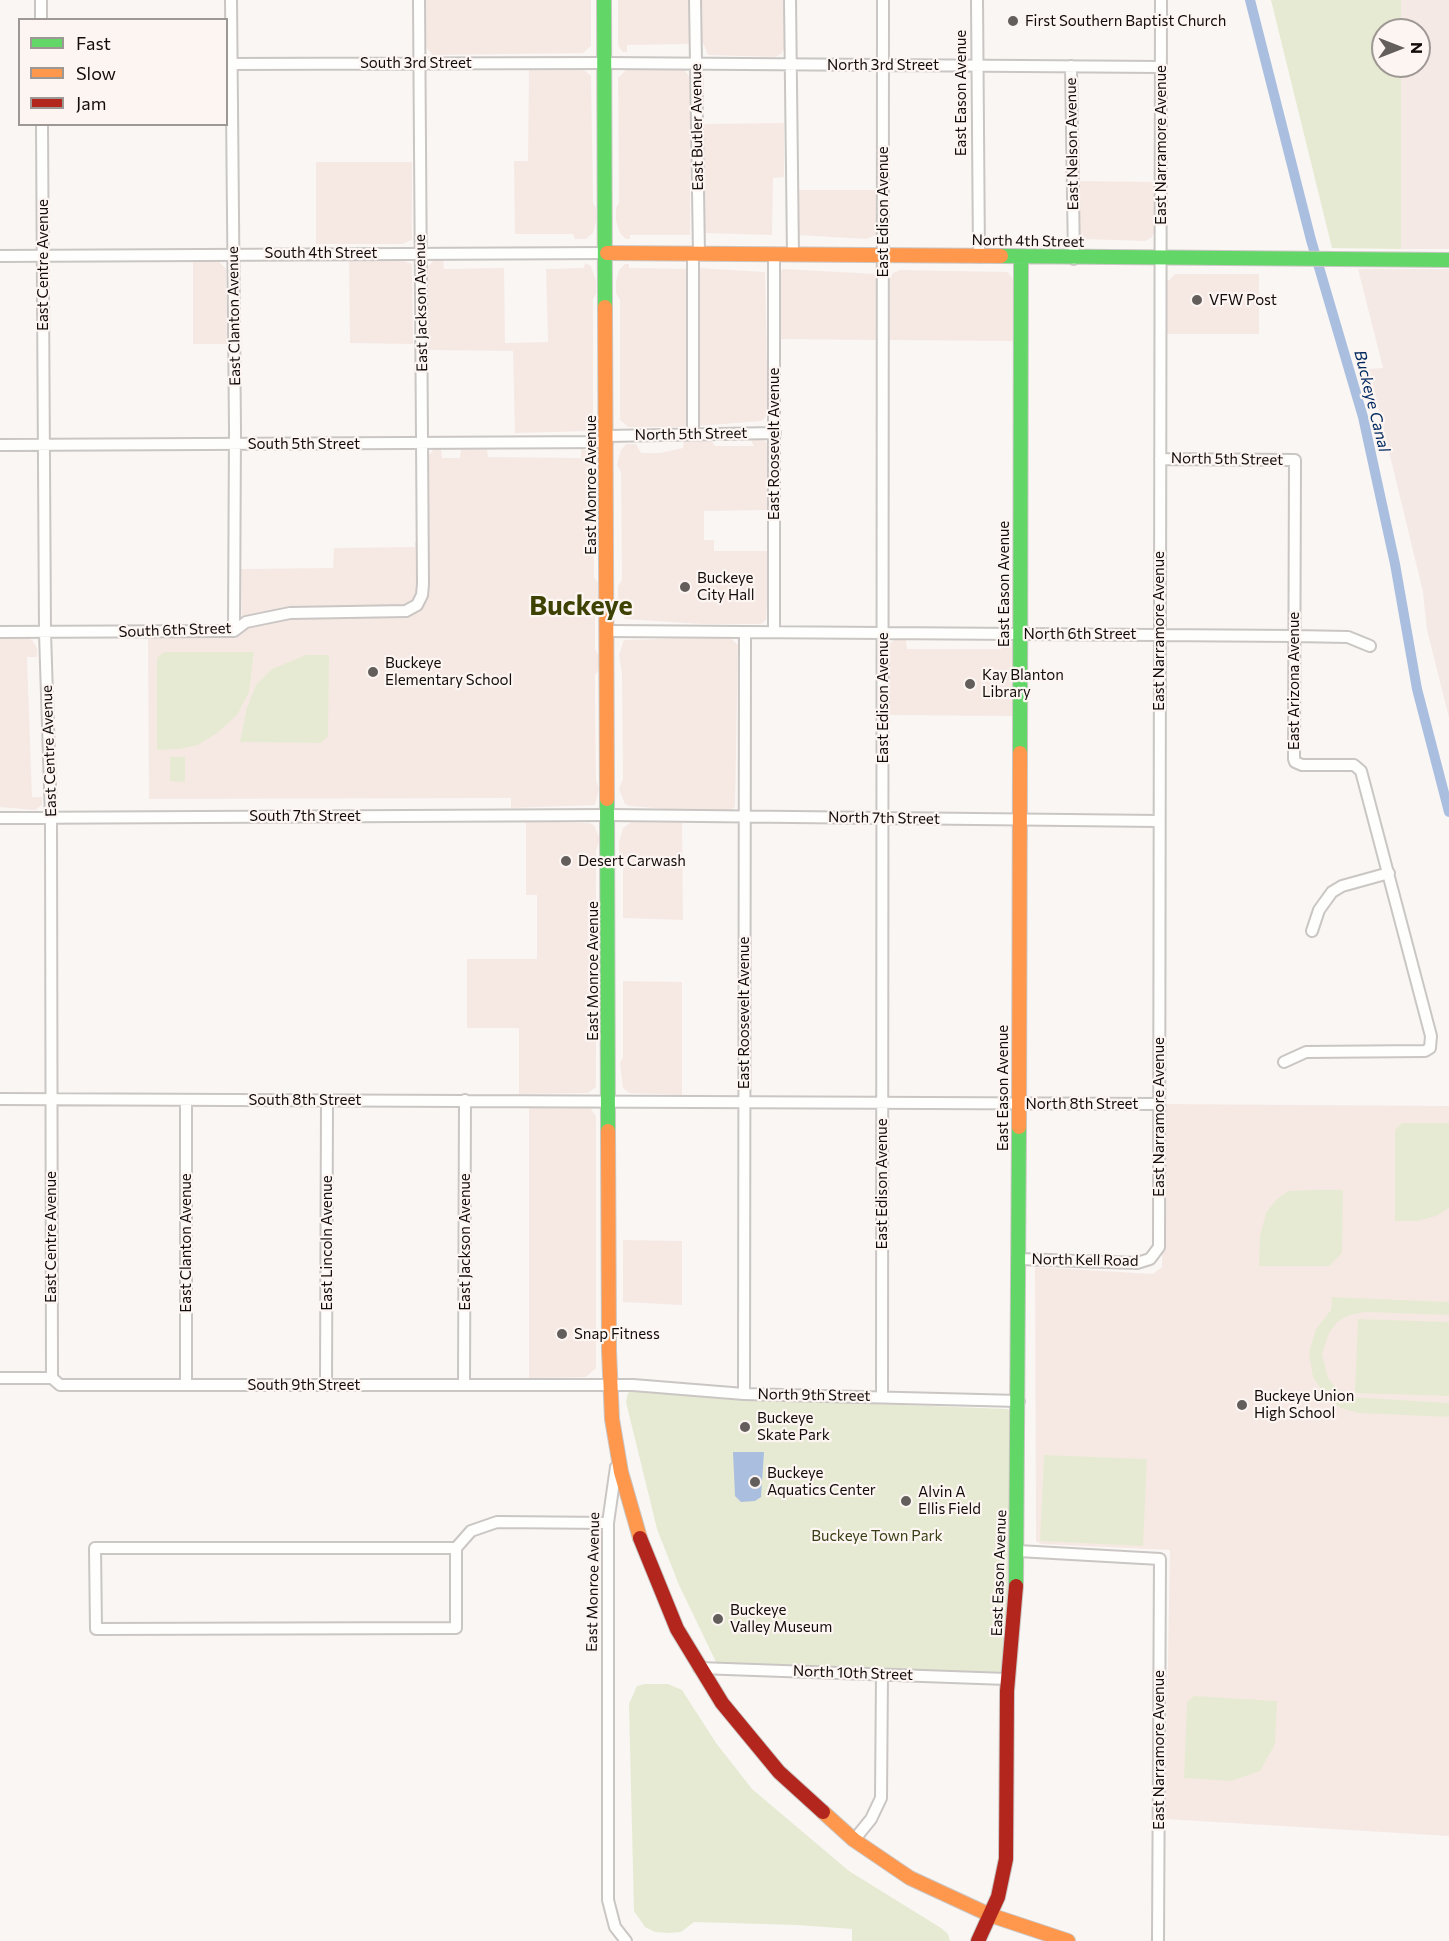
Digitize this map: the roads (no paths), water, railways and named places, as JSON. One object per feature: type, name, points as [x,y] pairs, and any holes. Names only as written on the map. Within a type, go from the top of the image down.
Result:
[{"type":"street","points":[[41,0],[41,18]]},
{"type":"street","name":"East Clanton Avenue","points":[[231,0],[229,64],[235,444],[234,631]]},
{"type":"street","name":"East Jackson Avenue","points":[[417,605],[422,595],[423,584],[418,0]]},
{"type":"street","name":"East Monroe Avenue","points":[[604,0],[607,252],[610,1385],[618,1456],[608,1523],[608,1900],[613,1921],[624,1940]]},
{"type":"street","name":"East Butler Avenue","points":[[693,434],[696,254],[695,0]]},
{"type":"street","points":[[790,0],[793,255]]},
{"type":"street","name":"East Edison Avenue","points":[[882,1397],[883,0]]},
{"type":"street","name":"East Eason Avenue","points":[[977,0],[979,257]]},
{"type":"street","name":"East Narramore Avenue","points":[[1150,1259],[1159,1247],[1161,0]]},
{"type":"street","name":"South 3rd Street","points":[[229,64],[605,63]]},
{"type":"street","name":"North 3rd Street","points":[[605,63],[1160,67]]},
{"type":"street","name":"East Nelson Avenue","points":[[1071,66],[1074,259]]},
{"type":"street","name":"East Centre Avenue","points":[[42,126],[45,633],[51,818],[52,1378]]},
{"type":"street","name":"South 4th Street","points":[[0,256],[607,252]]},
{"type":"street","name":"North 4th Street","points":[[607,252],[1074,259],[1449,260]]},
{"type":"street","name":"East Roosevelt Avenue","points":[[774,255],[774,632]]},
{"type":"street","name":"East Eason Avenue","points":[[978,1941],[999,1897],[1006,1859],[1007,1679],[1014,1632],[1018,1551],[1021,258]]},
{"type":"street","name":"North 5th Street","points":[[607,439],[693,434],[775,433]]},
{"type":"street","name":"South 5th Street","points":[[0,446],[422,443],[607,439]]},
{"type":"street","name":"North 5th Street","points":[[1160,459],[1294,460]]},
{"type":"street","name":"East Arizona Avenue","points":[[1284,1062],[1306,1052],[1414,1052],[1430,1048],[1431,1036],[1359,767],[1294,762],[1294,460]]},
{"type":"street","name":"South 6th Street","points":[[0,632],[234,631],[246,621],[290,613],[406,611],[417,605]]},
{"type":"street","name":"North 6th Street","points":[[608,631],[1348,637],[1370,646]]},
{"type":"street","name":"East Roosevelt Avenue","points":[[744,1394],[745,632]]},
{"type":"street","name":"North 7th Street","points":[[609,815],[1158,820]]},
{"type":"street","name":"South 7th Street","points":[[0,818],[609,815]]},
{"type":"street","points":[[1312,931],[1319,910],[1332,892],[1342,886],[1389,873]]},
{"type":"street","name":"South 8th Street","points":[[0,1099],[609,1100]]},
{"type":"street","name":"East Jackson Avenue","points":[[464,1385],[465,1100]]},
{"type":"street","name":"North 8th Street","points":[[609,1100],[1159,1104]]},
{"type":"street","name":"East Clanton Avenue","points":[[186,1101],[186,1385]]},
{"type":"street","name":"East Lincoln Avenue","points":[[326,1385],[327,1101]]},
{"type":"street","name":"North Kell Road","points":[[1019,1259],[1137,1263],[1150,1259]]},
{"type":"street","name":"South 9th Street","points":[[0,1378],[52,1378],[60,1385],[610,1385]]},
{"type":"street","name":"North 9th Street","points":[[610,1385],[744,1394],[1019,1401]]},
{"type":"street","points":[[618,1456],[632,1514],[651,1574],[667,1611],[699,1668],[735,1721],[778,1772],[854,1840],[910,1878],[990,1915],[1068,1941]]},
{"type":"street","points":[[456,1548],[95,1548],[96,1629],[456,1628],[456,1548],[471,1531],[497,1522],[608,1523]]},
{"type":"street","name":"East Narramore Avenue","points":[[1018,1551],[1160,1559],[1158,1941]]},
{"type":"street","name":"North 10th Street","points":[[699,1668],[1007,1679]]},
{"type":"street","points":[[854,1840],[871,1819],[881,1798],[882,1674]]},
{"type":"water","points":[[733,1452],[764,1452],[761,1497],[755,1501],[741,1502],[735,1496]]},
{"type":"waterway","name":"Buckeye Canal","points":[[1250,0],[1311,240],[1363,417],[1395,564],[1417,689],[1449,812]]},
{"type":"place","name":"First Southern Baptist Church","points":[[1013,21]]},
{"type":"place","name":"VFW Post","points":[[1197,300]]},
{"type":"place","name":"Buckeye City Hall","points":[[685,587]]},
{"type":"place","name":"Buckeye Elementary School","points":[[373,672]]},
{"type":"place","name":"Kay Blanton Library","points":[[970,684]]},
{"type":"place","name":"Desert Carwash","points":[[566,861]]},
{"type":"place","name":"Snap Fitness","points":[[562,1334]]},
{"type":"place","name":"Buckeye Union High School","points":[[1242,1405]]},
{"type":"place","name":"Buckeye Skate Park","points":[[745,1427]]},
{"type":"place","name":"Buckeye Aquatics Center","points":[[755,1482]]},
{"type":"place","name":"Alvin A Ellis Field","points":[[906,1501]]},
{"type":"place","name":"Buckeye Valley Museum","points":[[718,1619]]},
{"type":"district","name":"Buckeye","points":[[581,606]]},
{"type":"park label","name":"Buckeye Town Park","points":[[877,1536]]}]
